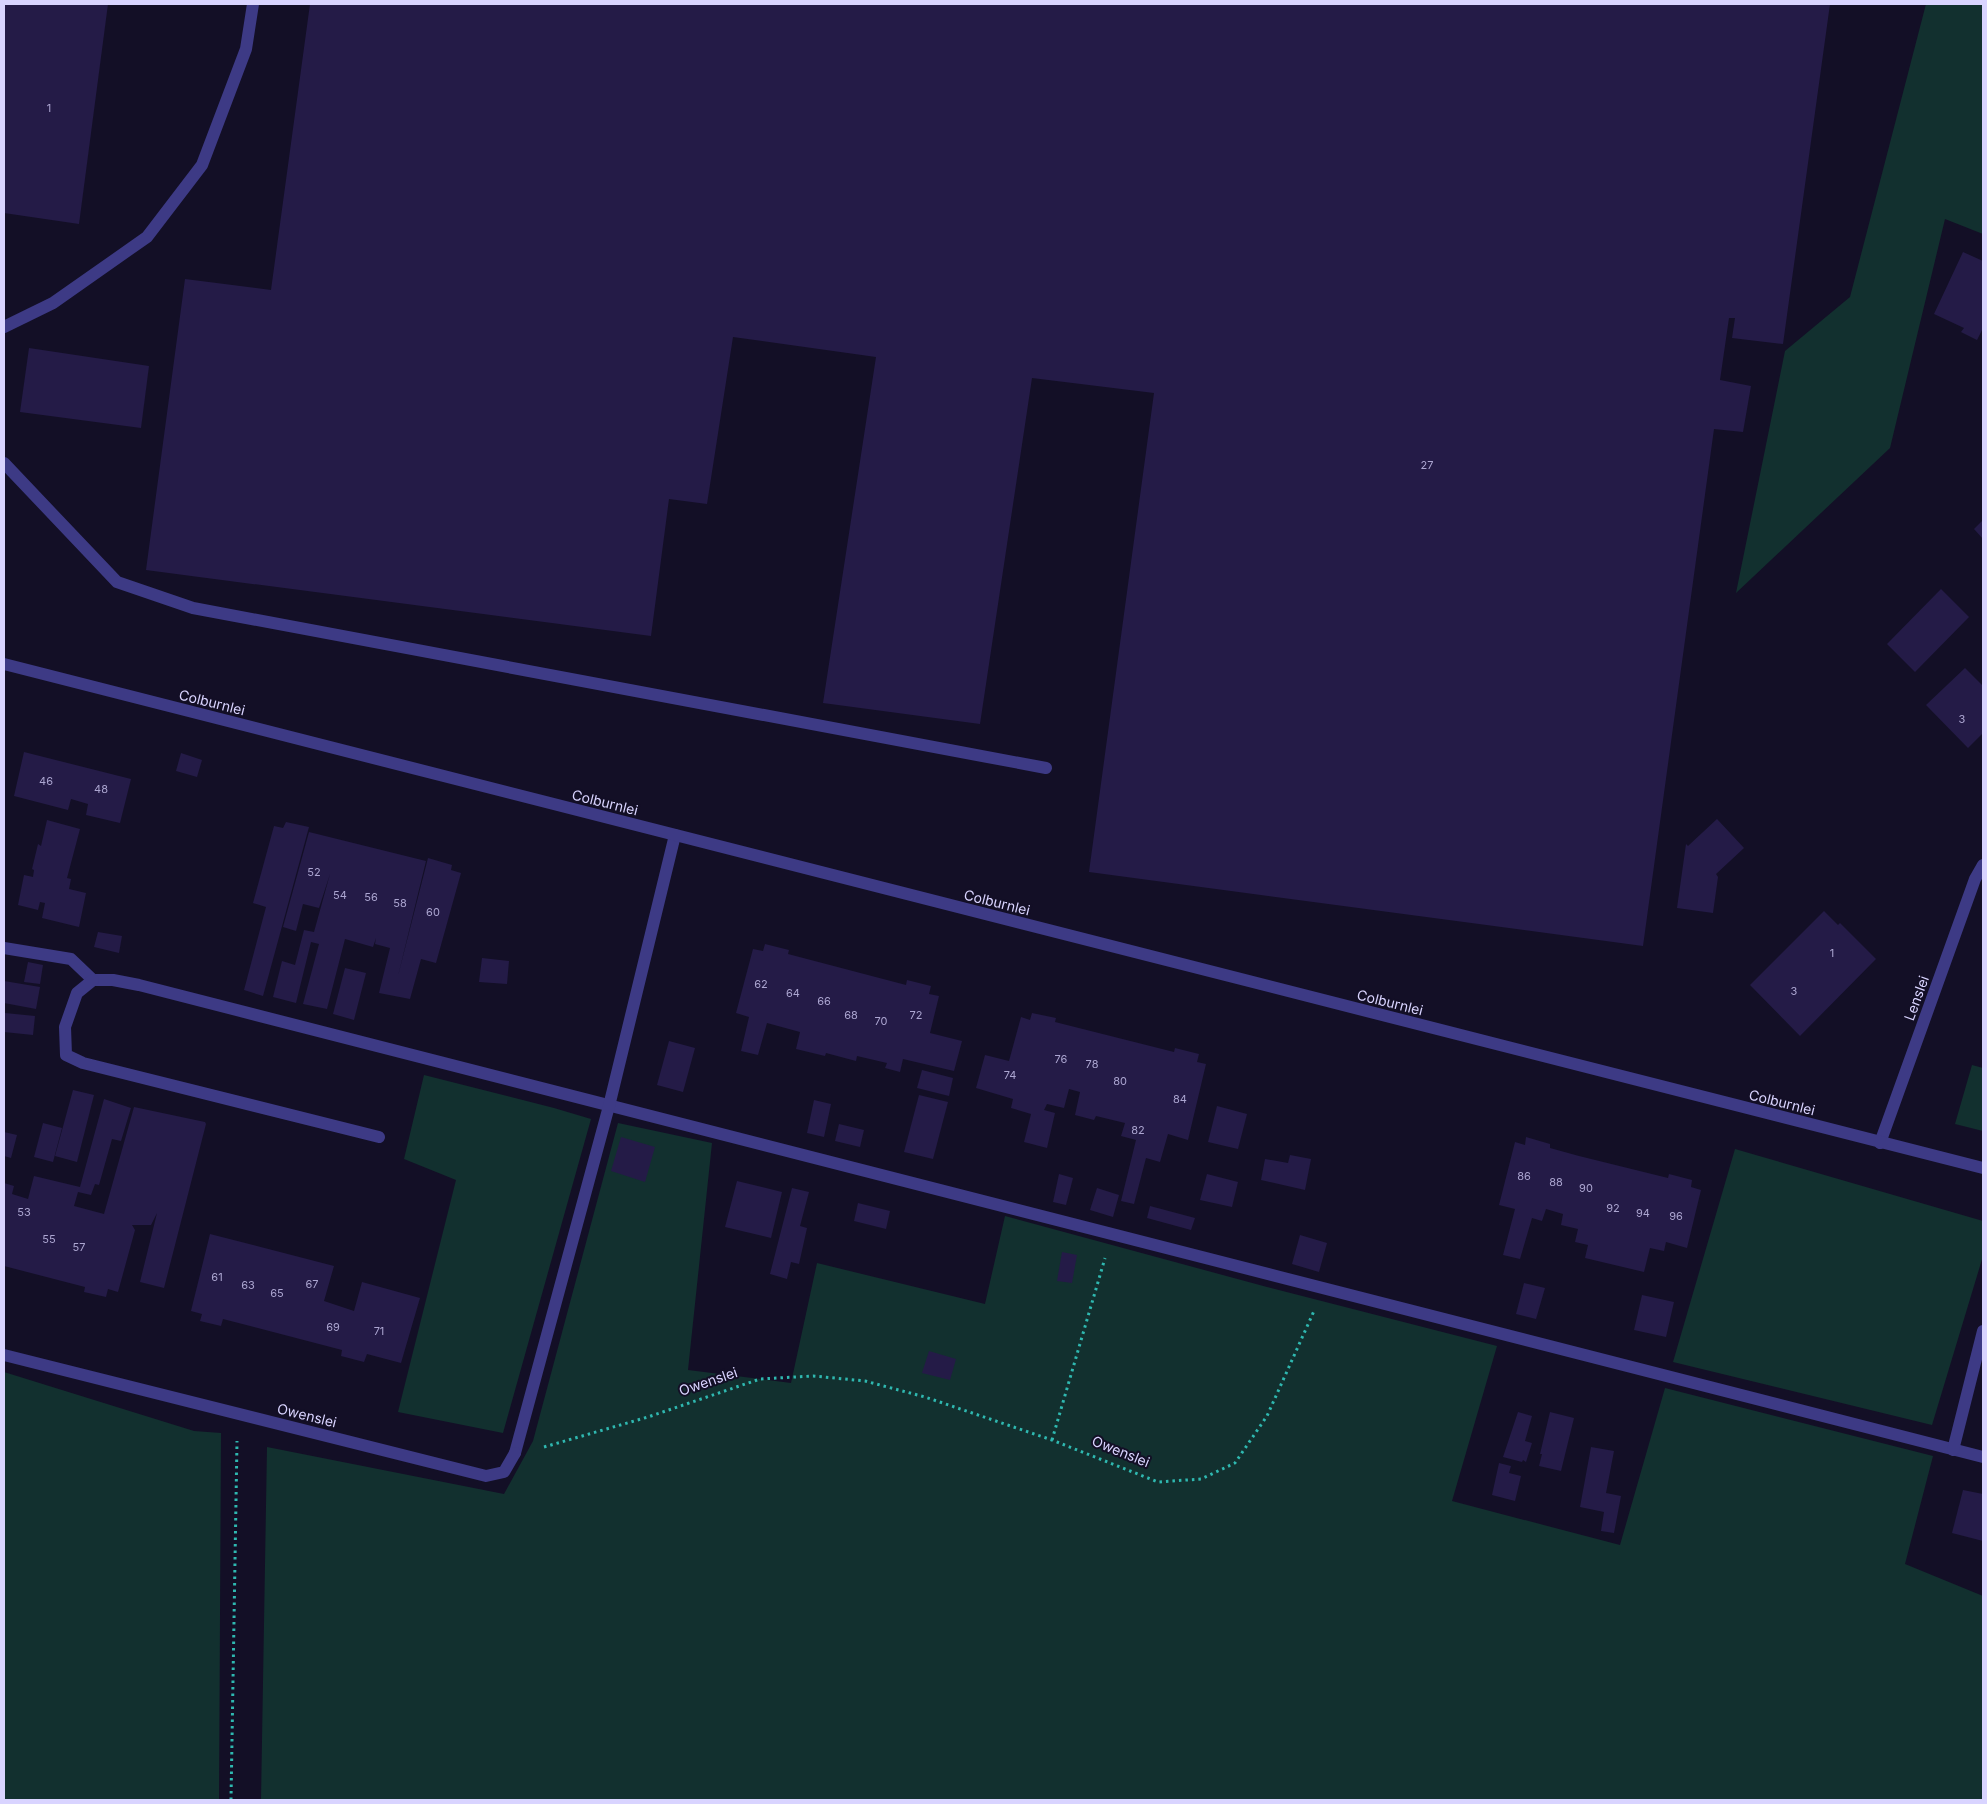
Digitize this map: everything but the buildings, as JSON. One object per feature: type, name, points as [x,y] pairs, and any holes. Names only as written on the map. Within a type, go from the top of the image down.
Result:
[{"type":"street","points":[[4,327],[54,303],[147,237],[202,165],[246,49],[253,4]]},
{"type":"street","points":[[4,463],[118,582],[193,608],[1046,768]]},
{"type":"street","name":"Colburnlei","points":[[4,664],[1983,1168]]},
{"type":"street","points":[[514,1454],[609,1106],[675,835]]},
{"type":"street","name":"Lenslei","points":[[1880,1143],[1975,878],[1983,865]]},
{"type":"street","points":[[4,948],[71,960],[93,980]]},
{"type":"street","points":[[379,1137],[83,1063],[66,1055],[65,1026],[76,993],[93,980],[113,980],[138,985],[1983,1457]]},
{"type":"street","points":[[1952,1450],[1983,1331]]},
{"type":"street","name":"Owenslei","points":[[4,1355],[486,1476],[504,1472],[514,1454]]},
{"type":"path","points":[[1052,1440],[1112,1234]]},
{"type":"path","name":"Owenslei","points":[[514,1454],[561,1443],[648,1418],[760,1380],[813,1376],[865,1381],[925,1397],[1052,1440],[1158,1482],[1201,1479],[1235,1463],[1267,1416],[1324,1288]]},
{"type":"path","points":[[231,1800],[237,1412]]},
{"type":"green space","points":[[1926,4],[1983,4],[1983,234],[1945,219],[1890,448],[1736,593],[1785,351],[1850,297]]},
{"type":"green space","points":[[1972,1065],[1983,1068],[1983,1131],[1955,1124]]},
{"type":"green space","points":[[424,1075],[591,1119],[503,1433],[398,1412],[456,1180],[404,1159]]},
{"type":"green space","points":[[618,1123],[712,1143],[688,1370],[791,1383],[817,1263],[985,1304],[1005,1216],[1267,1287],[1497,1346],[1452,1501],[1620,1545],[1665,1388],[1933,1456],[1905,1564],[1983,1596],[1983,1800],[261,1800],[267,1447],[504,1494],[533,1441]]},
{"type":"green space","points":[[1735,1149],[1983,1221],[1983,1256],[1932,1425],[1673,1362]]},
{"type":"green space","points":[[4,1372],[194,1431],[221,1433],[219,1800],[4,1800]]}]
